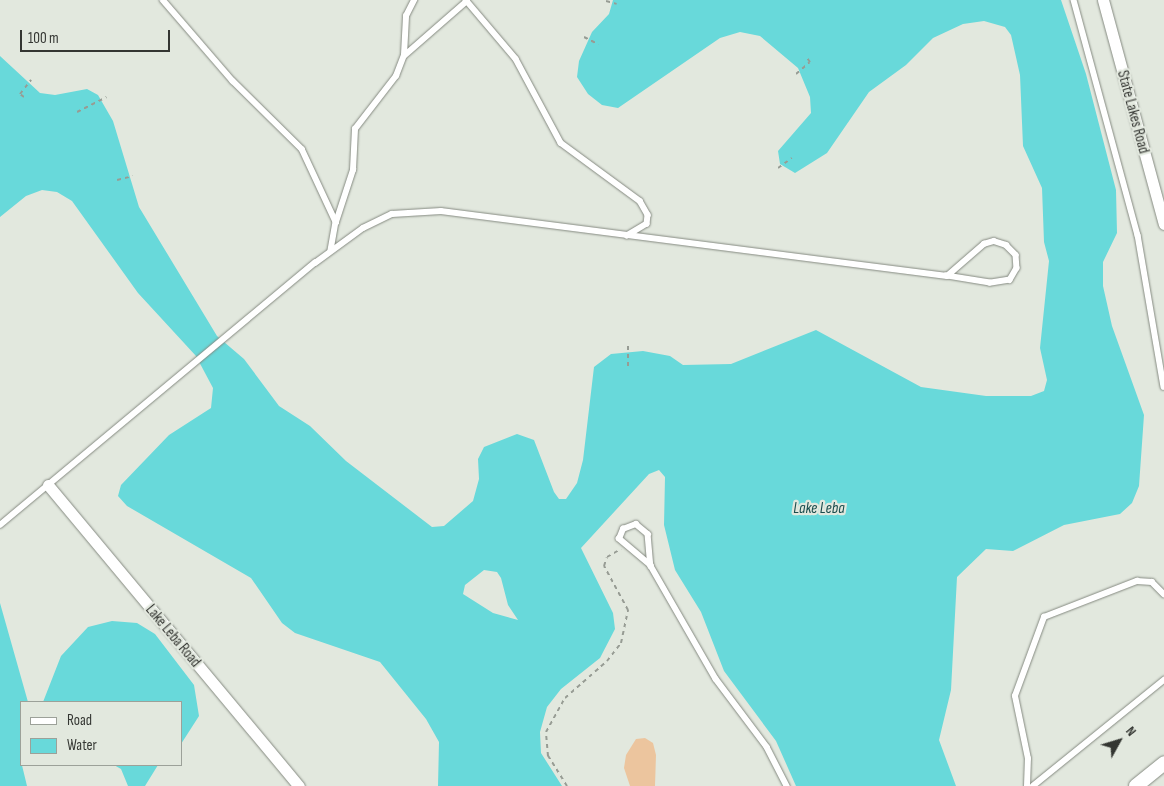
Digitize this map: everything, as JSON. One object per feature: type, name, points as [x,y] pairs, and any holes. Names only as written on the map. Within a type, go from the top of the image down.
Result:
[{"type":"street","name":"State Lakes Road","points":[[1103,0],[1164,224]]},
{"type":"street","name":"Lake Leba Road","points":[[48,485],[299,786]]},
{"type":"street","points":[[1136,786],[1164,763]]},
{"type":"lane","points":[[163,0],[233,81],[297,141],[336,222]]},
{"type":"lane","points":[[331,251],[336,222],[353,170],[355,129],[388,88],[404,55],[406,16],[414,0]]},
{"type":"lane","points":[[404,55],[467,0],[516,58],[561,143],[640,201],[648,215],[647,224],[625,237]]},
{"type":"lane","points":[[1074,0],[1138,235],[1164,387]]},
{"type":"lane","points":[[0,524],[331,251],[376,220],[418,210],[625,237],[947,276],[1006,282],[1016,273],[1018,261],[1006,245],[990,242],[947,276]]},
{"type":"lane","points":[[651,566],[625,547],[619,540],[623,529],[636,524],[643,528],[651,566],[716,679],[767,747],[787,786]]},
{"type":"lane","points":[[1027,786],[1028,760],[1014,696],[1044,617],[1137,580],[1152,582],[1164,594]]},
{"type":"lane","points":[[1033,786],[1164,680]]},
{"type":"path","points":[[606,1],[617,4]]},
{"type":"path","points":[[584,37],[598,44]]},
{"type":"path","points":[[796,74],[810,62],[807,58]]},
{"type":"path","points":[[24,97],[20,94],[30,80]]},
{"type":"path","points":[[77,112],[106,97]]},
{"type":"path","points":[[778,168],[792,158]]},
{"type":"path","points":[[118,180],[133,176]]},
{"type":"path","points":[[628,346],[628,366]]},
{"type":"path","points":[[567,786],[548,756],[546,732],[565,698],[607,661],[621,643],[628,610],[604,566],[607,557],[625,547]]},
{"type":"shaded area","points":[[645,738],[653,743],[656,755],[655,786],[630,786],[624,768],[626,755],[636,739]]},
{"type":"water","name":"Lake Leba","points":[[613,0],[1061,0],[1086,74],[1116,190],[1117,233],[1103,262],[1103,286],[1112,326],[1144,415],[1139,486],[1132,503],[1120,514],[1064,525],[1013,551],[986,549],[957,577],[951,690],[939,740],[956,786],[796,786],[776,741],[724,671],[701,612],[675,570],[664,525],[665,477],[659,470],[649,474],[581,548],[613,613],[615,629],[600,658],[561,689],[547,707],[540,732],[541,753],[562,786],[438,786],[439,742],[426,719],[380,662],[295,633],[282,623],[251,578],[127,506],[118,496],[121,485],[169,435],[211,408],[213,388],[196,356],[138,293],[72,201],[57,192],[42,190],[26,196],[0,217],[0,56],[40,93],[55,95],[87,89],[98,95],[113,121],[139,207],[217,336],[244,359],[279,406],[310,426],[346,461],[432,527],[444,526],[473,501],[479,479],[478,459],[484,447],[517,434],[534,440],[554,492],[559,499],[566,499],[577,483],[583,460],[594,367],[611,354],[643,351],[670,356],[683,365],[731,364],[816,330],[921,387],[986,396],[1031,396],[1044,391],[1047,380],[1040,348],[1049,261],[1044,242],[1042,188],[1023,146],[1020,75],[1011,35],[1005,27],[984,21],[963,24],[933,38],[906,65],[869,92],[827,153],[795,173],[780,164],[778,151],[811,113],[810,97],[798,68],[760,36],[740,32],[720,38],[618,108],[602,105],[588,94],[577,77],[579,61],[592,32],[609,14]],"holes":[[[484,570],[497,572],[501,578],[508,605],[518,620],[493,613],[463,594],[465,585]]]},
{"type":"water","points":[[0,603],[28,701],[20,701],[20,766],[22,766],[27,786],[0,786]]},
{"type":"water","points":[[112,621],[137,623],[155,634],[194,685],[199,716],[182,742],[182,701],[43,701],[61,656],[88,627]]},
{"type":"water","points":[[116,766],[157,766],[145,786],[128,786],[121,769]]}]
